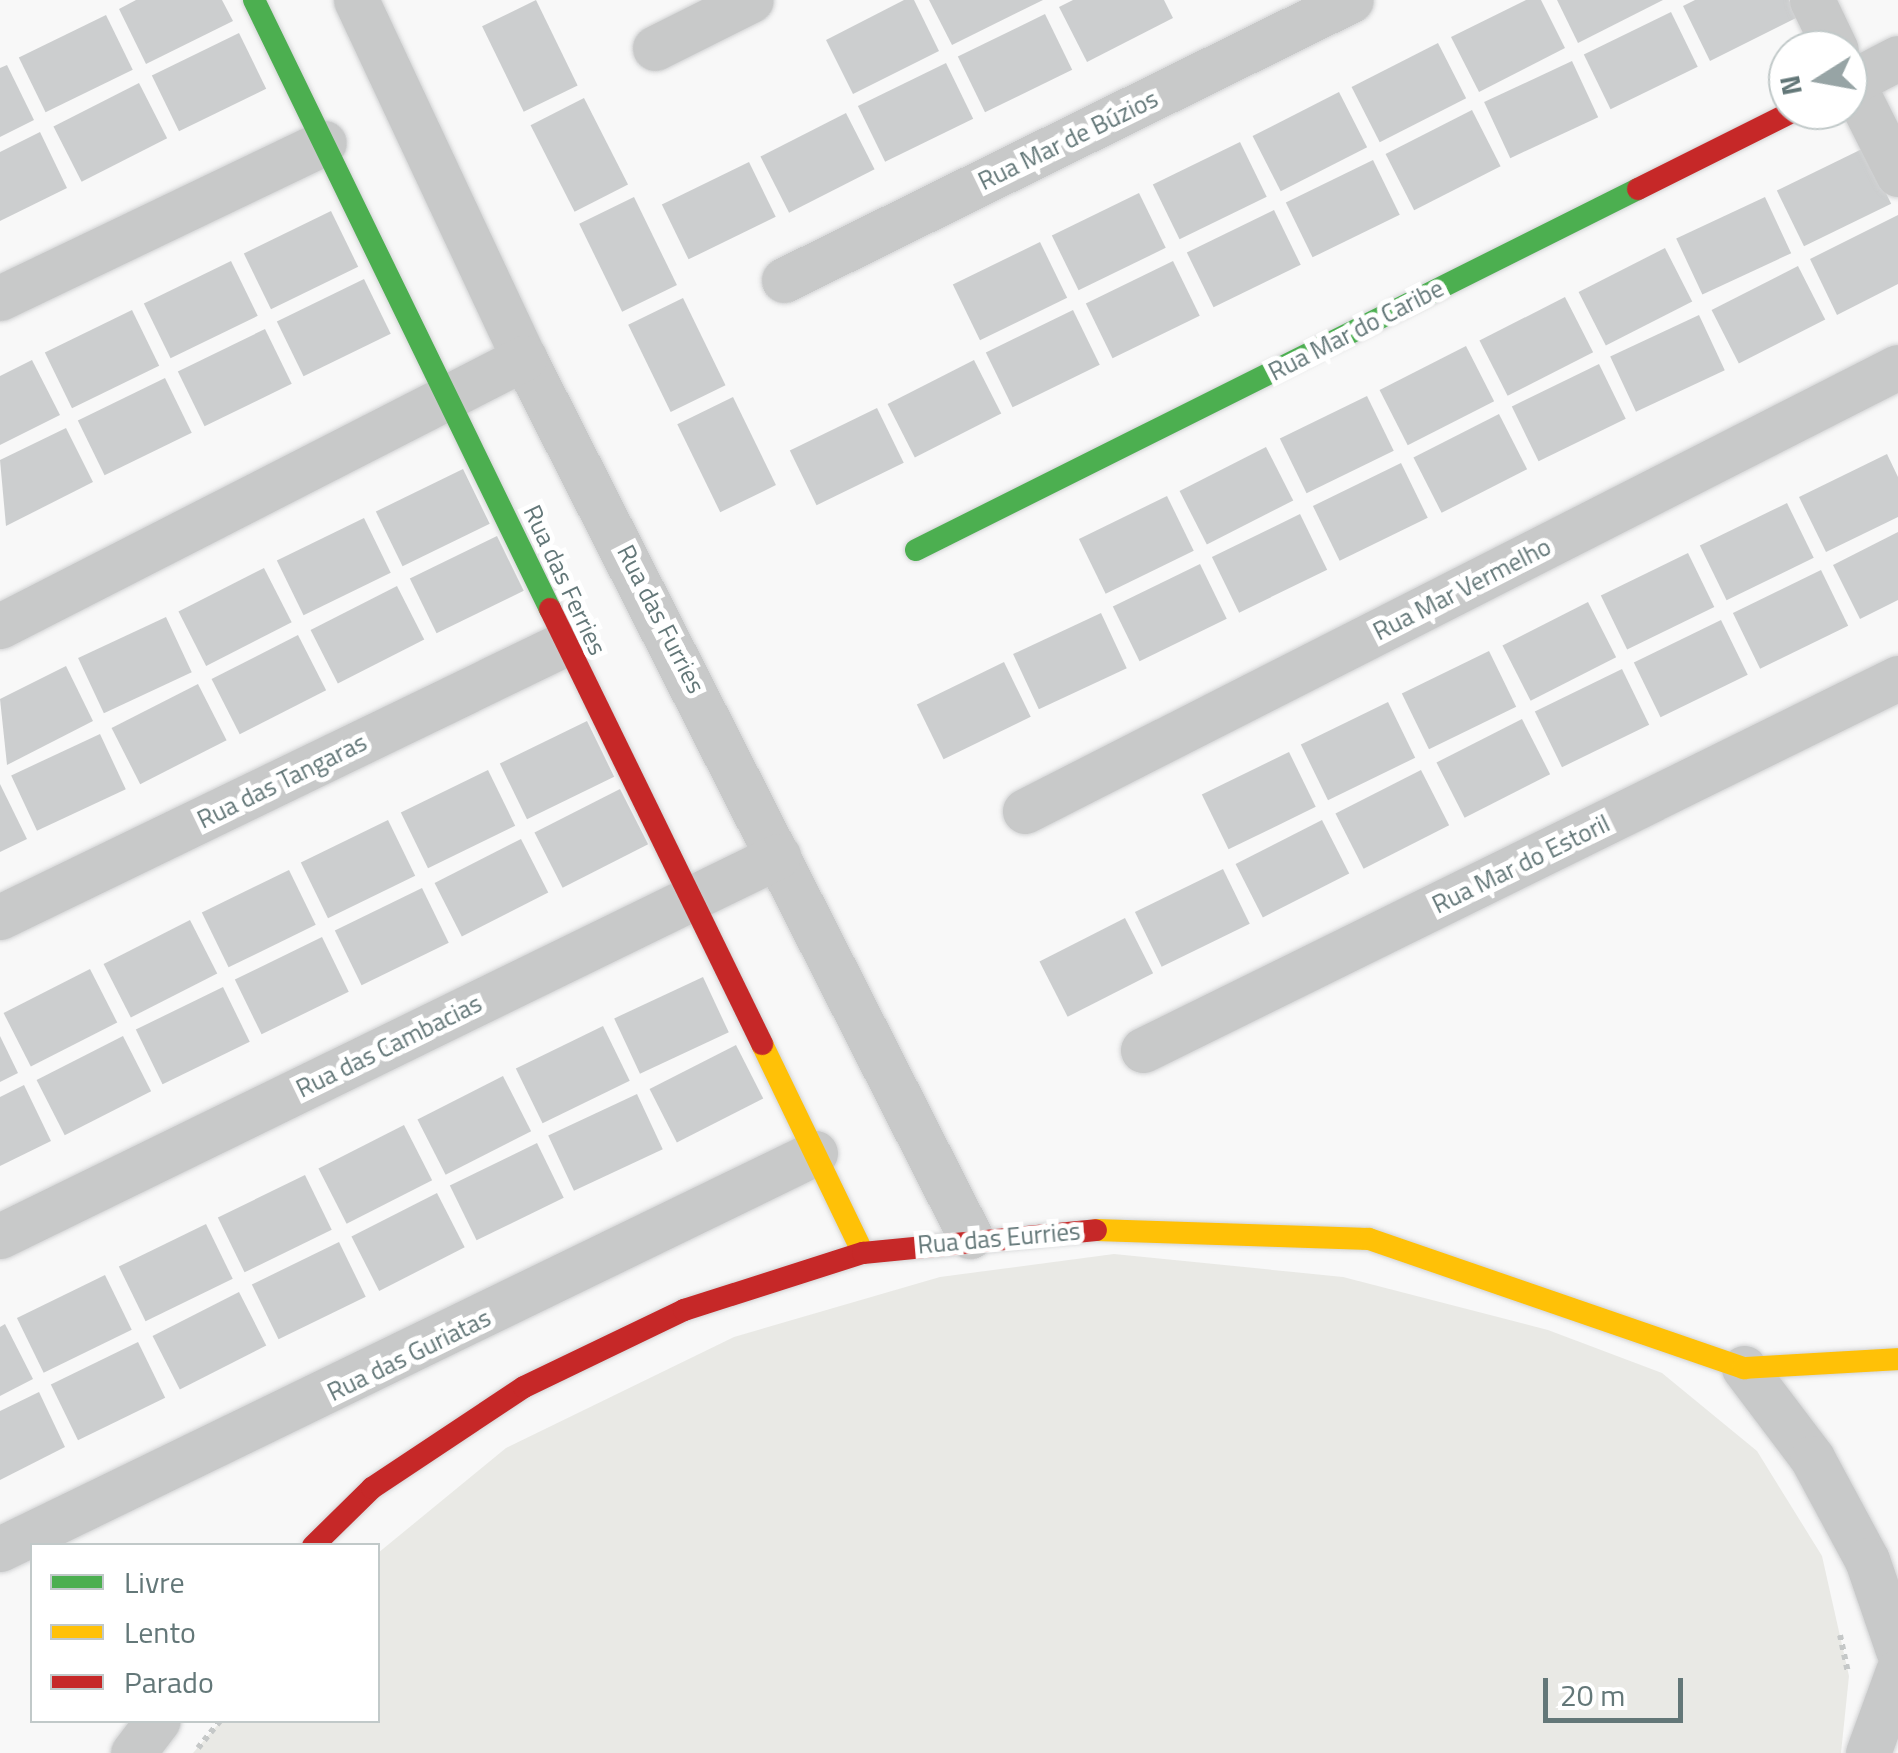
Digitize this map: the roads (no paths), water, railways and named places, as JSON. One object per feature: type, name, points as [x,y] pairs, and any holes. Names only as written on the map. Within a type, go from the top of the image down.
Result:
[{"type":"street","name":"Rua das Ferries","points":[[254,0],[863,1253]]},
{"type":"street","name":"Rua das Furries","points":[[356,0],[524,358],[970,1236]]},
{"type":"street","points":[[655,48],[751,0]]},
{"type":"street","name":"Rua Mar de Búzios","points":[[784,280],[1350,0]]},
{"type":"street","points":[[1812,0],[1826,30]]},
{"type":"street","points":[[1868,67],[1898,58]]},
{"type":"street","points":[[1868,116],[1898,174]]},
{"type":"street","name":"Rua Mar do Caribe","points":[[916,550],[1768,124]]},
{"type":"street","points":[[0,298],[324,143]]},
{"type":"street","points":[[0,626],[447,393],[524,358]]},
{"type":"street","name":"Rua Mar Vermelho","points":[[1026,811],[1898,367]]},
{"type":"street","name":"Rua das Tangaras","points":[[0,917],[564,644]]},
{"type":"street","name":"Rua Mar do Estoril","points":[[1143,1050],[1898,678]]},
{"type":"street","name":"Rua das Cambacias","points":[[0,1236],[778,856]]},
{"type":"street","name":"Rua das Guriatas","points":[[0,1549],[822,1168]]},
{"type":"street","name":"Rua das Eurries","points":[[316,1543],[372,1488],[524,1388],[684,1310],[863,1253],[970,1236],[1130,1228],[1369,1239],[1744,1368]]},
{"type":"street","points":[[1744,1368],[1898,1359]]},
{"type":"street","points":[[1744,1368],[1840,1509],[1898,1650]]},
{"type":"street","points":[[1868,1753],[1898,1671]]},
{"type":"street","points":[[132,1753],[156,1723]]}]
